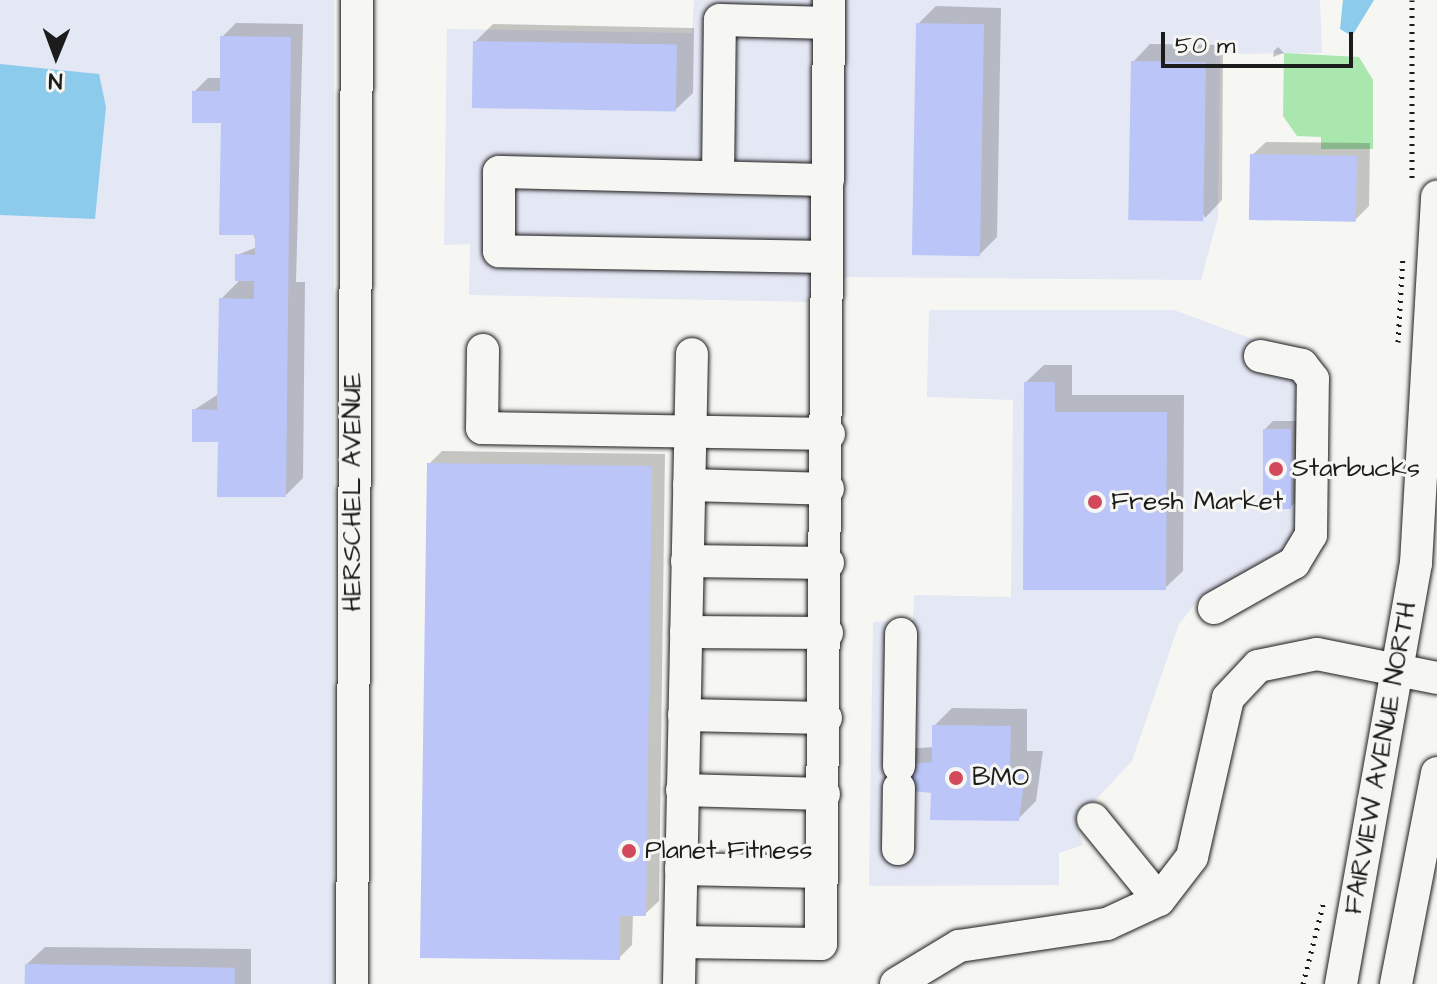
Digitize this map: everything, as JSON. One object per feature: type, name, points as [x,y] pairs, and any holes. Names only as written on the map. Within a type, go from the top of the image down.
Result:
[{"type":"street","name":"HERSCHEL AVENUE","points":[[352,984],[357,0]]},
{"type":"street","points":[[680,942],[821,944],[828,563],[829,12],[720,20],[718,177]]},
{"type":"street","points":[[827,257],[499,251],[499,172],[828,180]]},
{"type":"street","name":"FAIRVIEW AVENUE NORTH","points":[[1341,984],[1398,672],[1428,433],[1437,197]]},
{"type":"street","points":[[483,350],[482,428],[829,434]]},
{"type":"street","points":[[679,984],[692,354]]},
{"type":"street","points":[[1214,608],[1294,563],[1311,535],[1313,379],[1302,365],[1260,356]]},
{"type":"street","points":[[689,485],[828,489]]},
{"type":"street","points":[[687,561],[828,563]]},
{"type":"street","points":[[686,632],[827,633]]},
{"type":"street","points":[[898,849],[901,634]]},
{"type":"street","points":[[896,984],[959,946],[1107,924],[1159,900],[1192,857],[1221,719],[1241,680],[1277,656],[1300,653],[1437,678]]},
{"type":"street","points":[[684,715],[826,718]]},
{"type":"street","points":[[1396,984],[1437,773]]},
{"type":"street","points":[[682,790],[824,794]]},
{"type":"street","points":[[1093,819],[1159,900]]},
{"type":"street","points":[[681,869],[822,872]]},
{"type":"shaded area","points":[[0,0],[334,0],[334,984],[0,984]]},
{"type":"shaded area","points":[[694,0],[1320,0],[1322,53],[1220,54],[1218,217],[1201,280],[847,277],[809,302],[469,295],[470,244],[444,245],[447,29],[692,33]]},
{"type":"shaded area","points":[[929,310],[1174,310],[1312,361],[1325,534],[1247,587],[1199,599],[1179,624],[1132,761],[1076,821],[1083,845],[1059,853],[1059,885],[869,886],[873,622],[913,620],[914,595],[1011,597],[1013,400],[927,397]]},
{"type":"green space","points":[[1284,53],[1359,57],[1373,80],[1373,149],[1321,149],[1321,137],[1297,136],[1283,116]]},
{"type":"water","points":[[1343,0],[1374,0],[1352,36],[1340,29]]},
{"type":"water","points":[[0,64],[99,74],[106,107],[95,219],[0,215]]},
{"type":"building","points":[[916,23],[984,24],[980,256],[912,255]]},
{"type":"building","points":[[220,36],[291,37],[286,497],[217,497],[218,442],[192,442],[192,409],[217,410],[219,298],[254,299],[254,281],[235,281],[235,254],[255,255],[255,235],[219,235],[221,123],[192,123],[192,91],[220,91]]},
{"type":"building","points":[[473,41],[677,45],[676,112],[472,108]]},
{"type":"building","points":[[1131,61],[1206,62],[1203,221],[1128,220]]},
{"type":"building","points":[[1250,154],[1357,156],[1356,222],[1249,220]]},
{"type":"building","points":[[1024,382],[1055,382],[1055,412],[1167,412],[1166,590],[1023,590]]},
{"type":"building","name":"Starbucks","points":[[1263,429],[1291,429],[1291,509],[1263,509]]},
{"type":"building","points":[[427,463],[652,466],[646,916],[620,916],[620,960],[420,958]]},
{"type":"building","name":"BMO","points":[[932,725],[1011,726],[1010,768],[1026,768],[1019,821],[930,820],[931,793],[887,788],[887,766],[932,762]]},
{"type":"building","points":[[25,964],[235,968],[235,984],[25,984]]},
{"type":"place","name":"Starbucks","points":[[1276,469]]},
{"type":"place","name":"Fresh Market","points":[[1095,502]]},
{"type":"place","name":"BMO","points":[[956,778]]},
{"type":"place","name":"Planet Fitness","points":[[629,851]]}]
